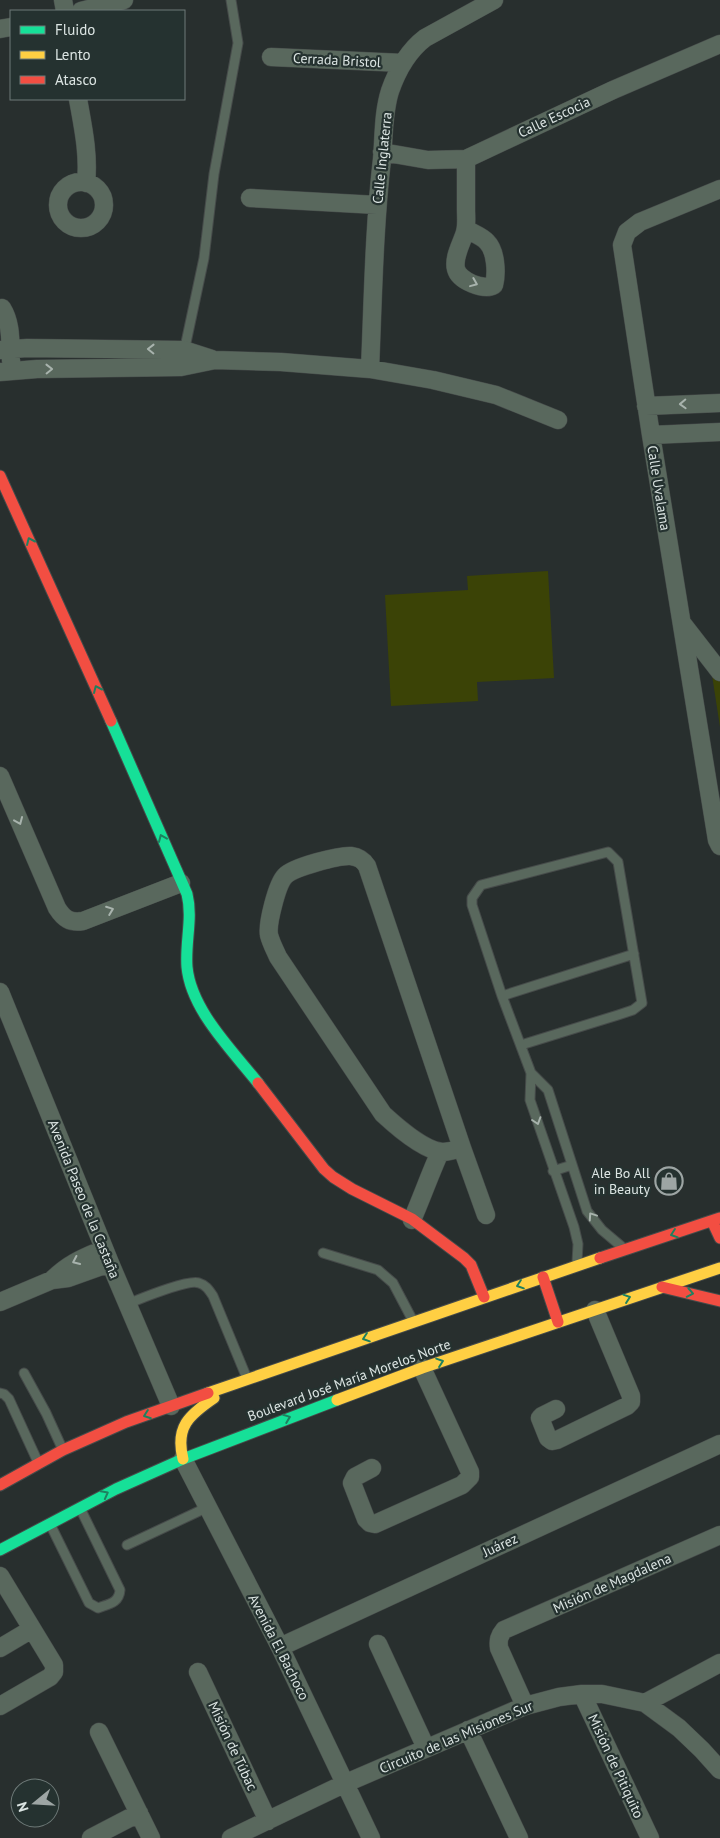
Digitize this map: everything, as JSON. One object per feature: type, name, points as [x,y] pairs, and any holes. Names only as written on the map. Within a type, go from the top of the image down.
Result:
[{"type":"main road","points":[[0,476],[106,709],[187,894],[190,909],[187,962],[189,983],[202,1011],[324,1169],[335,1180],[347,1187],[408,1217],[464,1258],[471,1265],[484,1297]]},
{"type":"main road","points":[[0,1485],[63,1450],[126,1422],[484,1297],[716,1219],[720,1238]]},
{"type":"main road","name":"Boulevard José María Morelos Norte","points":[[0,1550],[116,1488],[183,1458],[422,1368],[720,1268]]},
{"type":"main road","points":[[543,1277],[558,1322]]},
{"type":"main road","points":[[660,1287],[720,1301]]},
{"type":"main road","points":[[183,1458],[179,1448],[179,1439],[181,1430],[188,1418],[201,1407],[242,1381]]},
{"type":"main road","points":[[171,1406],[188,1418],[200,1423]]},
{"type":"main road","points":[[237,1427],[265,1426]]},
{"type":"street","points":[[86,10],[124,0]]},
{"type":"street","name":"Calle Inglaterra","points":[[370,369],[377,205],[386,107],[390,91],[402,63],[416,46],[425,38],[487,2]]},
{"type":"street","name":"Calle Escocia","points":[[382,152],[428,160],[466,159],[612,90],[720,44]]},
{"type":"street","name":"Cerrada Bristol","points":[[271,57],[402,63]]},
{"type":"street","points":[[78,100],[86,140],[88,164],[86,183]]},
{"type":"street","points":[[466,159],[466,229]]},
{"type":"street","name":"Calle Uvalama","points":[[720,190],[640,222],[623,239],[623,256],[680,620],[717,840],[720,846]]},
{"type":"street","points":[[250,198],[377,205]]},
{"type":"street","points":[[2,308],[6,316],[6,372],[183,358]]},
{"type":"street","points":[[5,350],[27,348],[215,360],[281,362],[370,369],[433,380],[496,395],[558,420]]},
{"type":"street","points":[[646,406],[720,403]]},
{"type":"street","points":[[651,435],[720,432]]},
{"type":"street","points":[[680,620],[720,672]]},
{"type":"street","points":[[0,776],[57,908],[71,922],[83,921],[181,883]]},
{"type":"street","points":[[462,1148],[440,1152],[404,1132],[383,1114],[278,956],[273,946],[269,927],[281,880],[286,874],[344,856],[359,858],[367,866],[486,1215]]},
{"type":"street","name":"Avenida Paseo de la Castaña","points":[[0,992],[107,1256],[171,1406]]},
{"type":"street","points":[[408,1217],[426,1188],[427,1180],[440,1152]]},
{"type":"street","points":[[0,1302],[52,1280],[68,1278],[107,1256]]},
{"type":"street","points":[[556,1409],[540,1418],[548,1438],[552,1441],[627,1406],[631,1402],[631,1396],[595,1310]]},
{"type":"street","points":[[372,1468],[355,1477],[352,1483],[366,1519],[374,1524],[462,1485],[470,1477],[470,1472],[422,1368]]},
{"type":"street","name":"Juárez","points":[[280,1647],[719,1448]]},
{"type":"street","name":"Avenida El Bachoco","points":[[183,1458],[280,1647],[371,1838]]},
{"type":"street","name":"Misión de Magdalena","points":[[525,1706],[499,1648],[498,1641],[500,1634],[504,1630],[720,1535]]},
{"type":"street","points":[[0,1576],[54,1665],[54,1672],[50,1677],[0,1706]]},
{"type":"street","points":[[0,1648],[32,1629]]},
{"type":"street","points":[[378,1644],[426,1748]]},
{"type":"street","points":[[645,1703],[720,1663]]},
{"type":"street","name":"Misión de Túbac","points":[[198,1672],[268,1821]]},
{"type":"street","name":"Misión de Pitiquito","points":[[582,1694],[650,1838]]},
{"type":"street","name":"Circuito de las Misiones Sur","points":[[231,1838],[346,1783],[426,1748],[525,1706],[559,1697],[602,1694],[645,1703],[679,1728],[720,1770]]},
{"type":"street","points":[[468,1730],[519,1838]]},
{"type":"street","points":[[100,1732],[151,1838]]},
{"type":"street","points":[[91,1838],[139,1813]]},
{"type":"lane","points":[[183,358],[204,258],[214,174],[238,43],[231,0]]},
{"type":"lane","points":[[521,1045],[633,1010],[642,1004],[618,862],[608,852],[481,885],[472,898],[472,905],[502,996],[531,1073],[530,1100],[574,1227],[578,1244],[577,1267]]},
{"type":"lane","points":[[502,996],[634,954]]},
{"type":"lane","points":[[531,1073],[548,1090],[587,1211],[602,1230],[626,1250]]},
{"type":"lane","points":[[554,1171],[572,1164]]},
{"type":"lane","points":[[323,1253],[378,1270],[394,1283],[413,1322]]},
{"type":"lane","points":[[127,1304],[187,1283],[200,1283],[207,1287],[213,1296],[242,1381]]},
{"type":"lane","points":[[24,1373],[46,1413],[63,1450]]},
{"type":"lane","points":[[0,1393],[9,1399],[39,1463]]},
{"type":"lane","points":[[127,1545],[208,1507]]},
{"type":"lane","points":[[50,1523],[89,1604],[98,1608],[115,1601],[119,1596],[120,1590],[79,1508]]},
{"type":"green space","points":[[548,571],[554,678],[477,682],[478,701],[391,706],[385,595],[468,590],[467,576]]},
{"type":"green space","points":[[712,675],[720,680],[720,727]]},
{"type":"traffic: fast","points":[[111,721],[187,894],[189,903],[187,967],[196,999],[214,1029],[258,1083]]},
{"type":"traffic: fast","points":[[0,1550],[116,1489],[183,1459],[337,1400]]},
{"type":"traffic: slow","points":[[208,1393],[600,1258]]},
{"type":"traffic: slow","points":[[337,1400],[422,1368],[720,1268]]},
{"type":"traffic: slow","points":[[183,1459],[181,1438],[186,1423],[197,1410],[214,1398]]},
{"type":"traffic: jam","points":[[0,476],[111,721]]},
{"type":"traffic: jam","points":[[258,1083],[324,1169],[352,1189],[412,1219],[464,1258],[471,1265],[484,1297]]},
{"type":"traffic: jam","points":[[600,1258],[720,1218]]},
{"type":"traffic: jam","points":[[712,1221],[720,1238]]},
{"type":"traffic: jam","points":[[543,1277],[558,1322]]},
{"type":"traffic: jam","points":[[662,1287],[720,1301]]},
{"type":"traffic: jam","points":[[0,1485],[63,1450],[126,1422],[208,1393]]},
{"type":"place","name":"Ale Bo All in Beauty","points":[[669,1181]]}]
